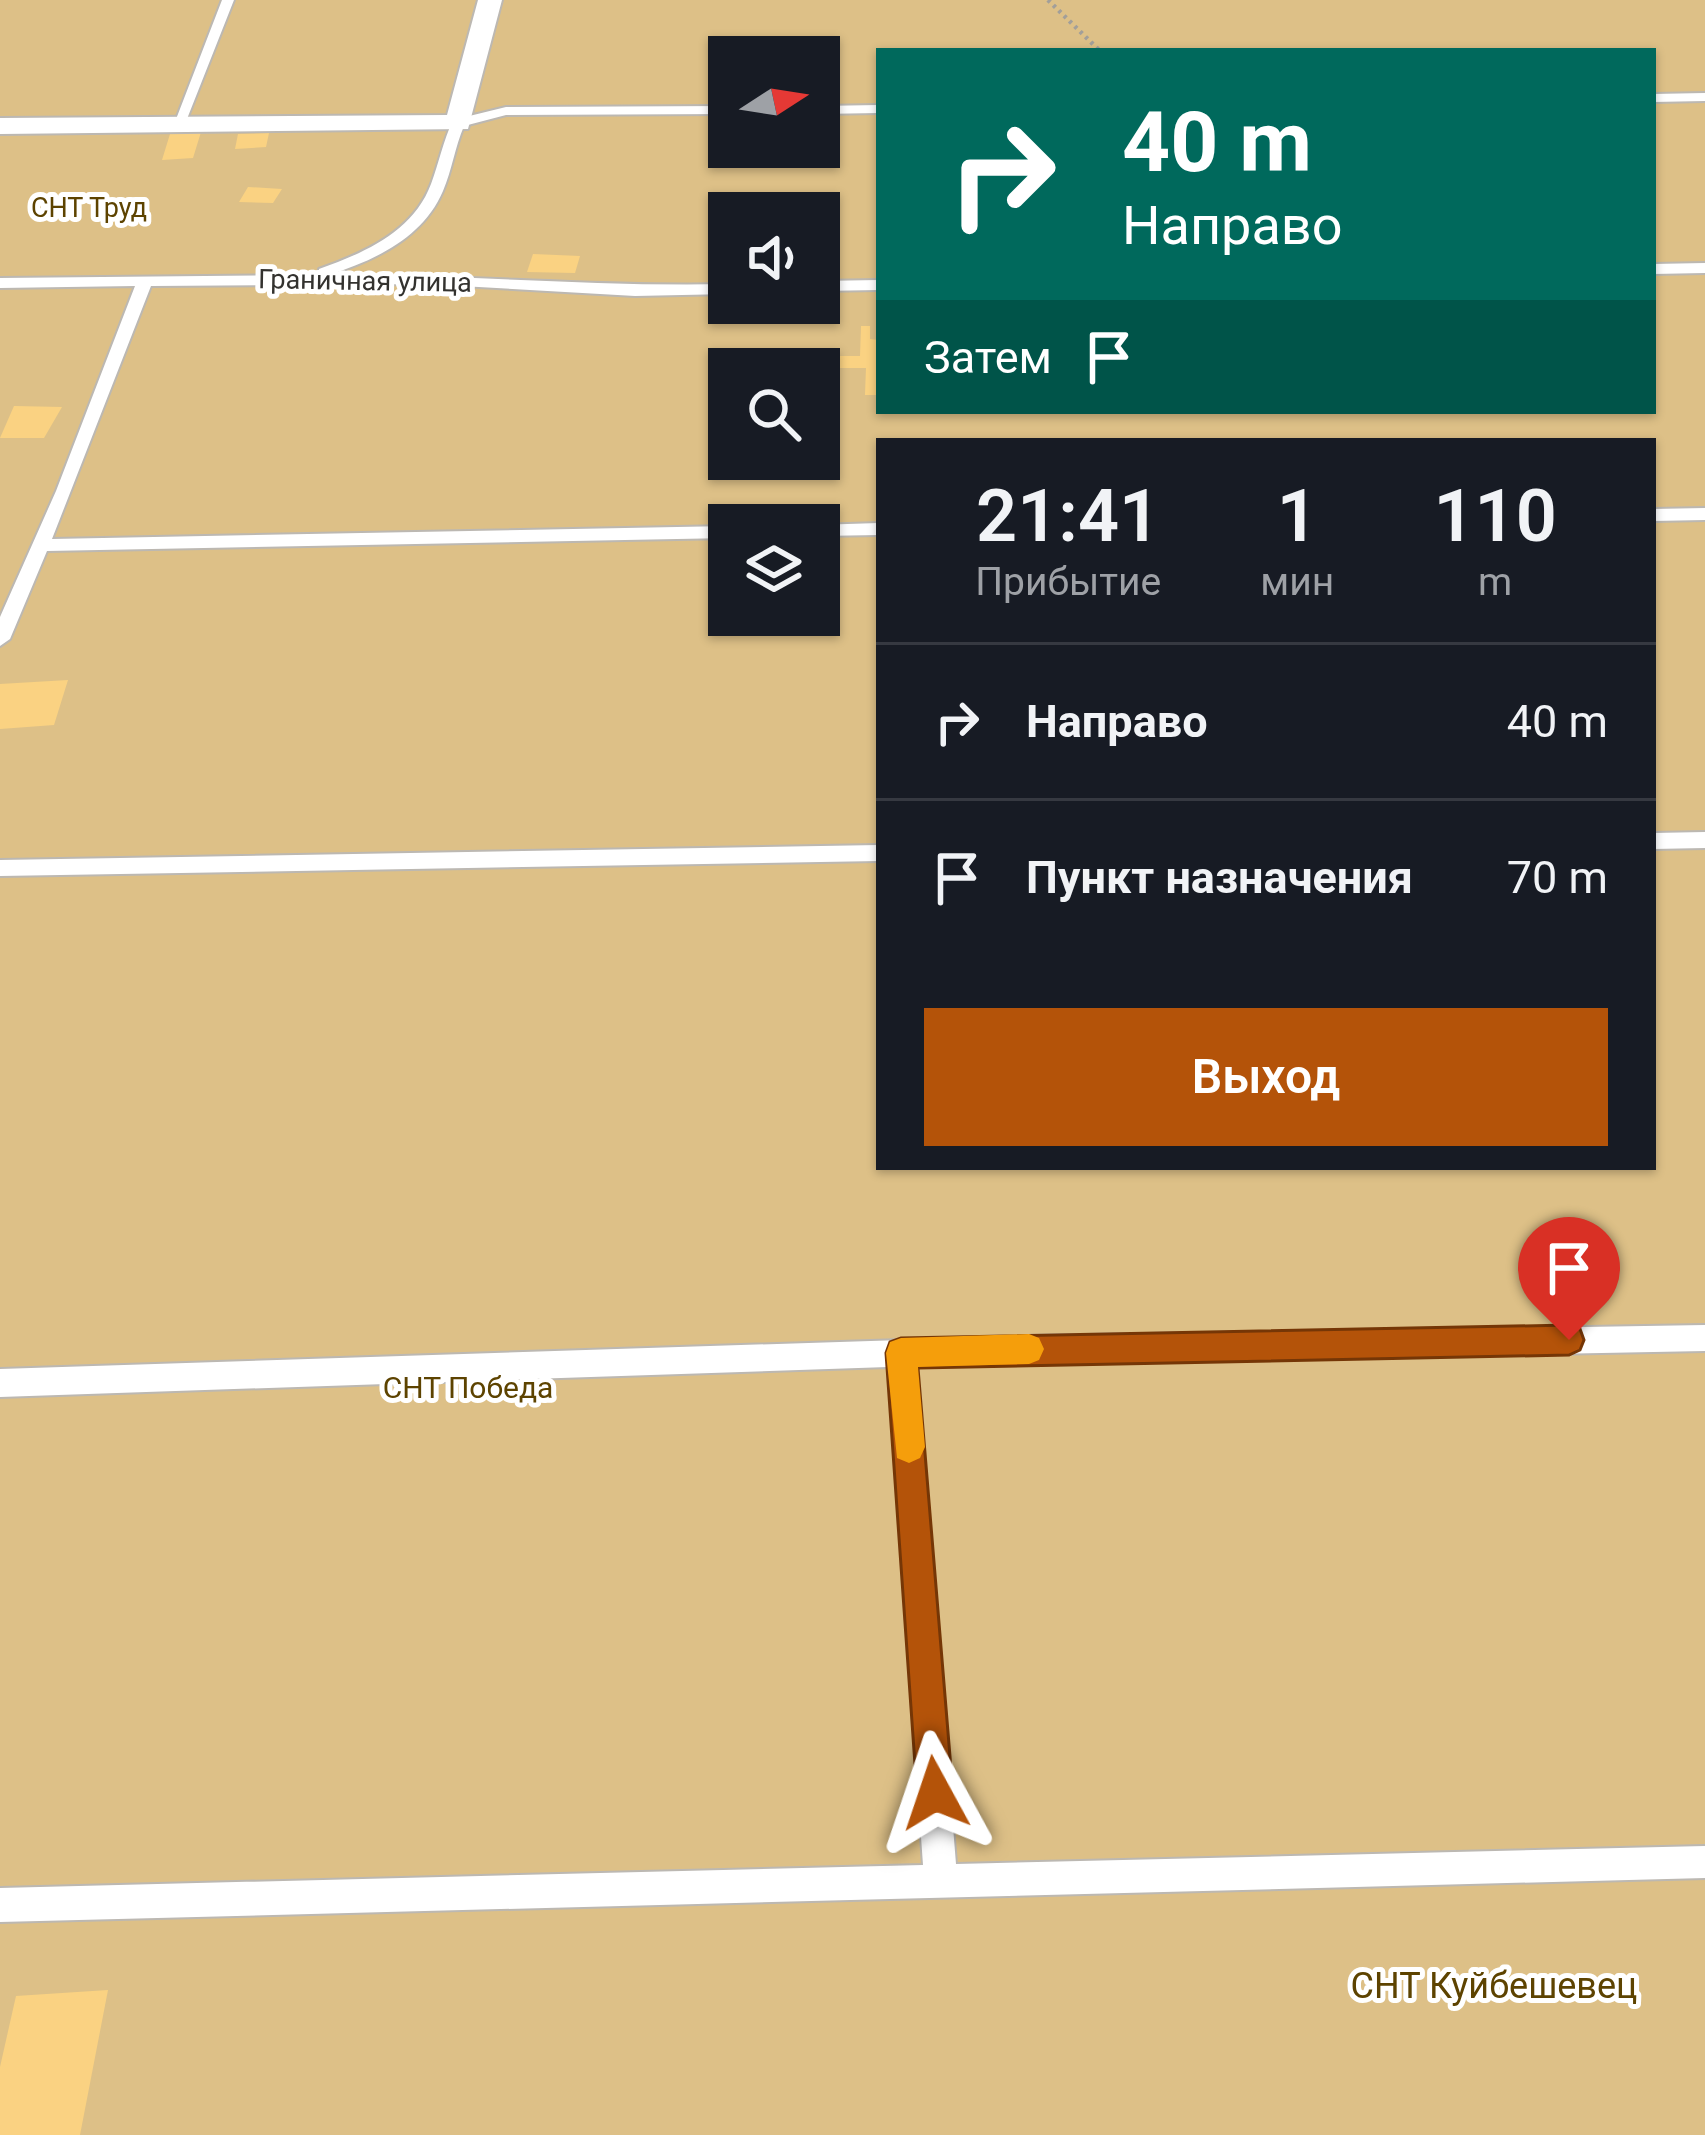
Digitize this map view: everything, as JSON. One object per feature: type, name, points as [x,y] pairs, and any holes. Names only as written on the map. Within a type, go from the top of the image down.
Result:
[{"type":"street","points":[[0,126],[458,123],[490,0]]},
{"type":"lane","points":[[178,124],[228,0]]},
{"type":"lane","points":[[1656,98],[1705,97]]},
{"type":"lane","points":[[299,280],[353,263],[411,230],[436,190],[443,155],[458,123],[506,111],[708,110]]},
{"type":"lane","points":[[840,110],[876,110]]},
{"type":"lane","points":[[1656,268],[1705,268]]},
{"type":"lane","name":"Граничная улица","points":[[0,283],[425,279],[635,291],[708,289]]},
{"type":"lane","points":[[0,640],[145,281]]},
{"type":"lane","points":[[840,286],[876,285]]},
{"type":"lane","points":[[1656,515],[1705,514]]},
{"type":"lane","points":[[840,530],[876,529]]},
{"type":"lane","points":[[40,545],[708,532]]},
{"type":"lane","points":[[1656,841],[1705,840]]},
{"type":"lane","points":[[0,868],[876,853]]},
{"type":"lane","points":[[0,1383],[901,1353],[1705,1338]]},
{"type":"lane","points":[[901,1353],[941,1881]]},
{"type":"lane","points":[[0,1905],[1705,1862]]},
{"type":"path","points":[[1048,0],[1097,48]]},
{"type":"green space","name":"СНТ Победа","points":[[0,0],[1705,0],[1705,2135],[0,2135]]},
{"type":"building","points":[[201,132],[193,158],[162,160],[170,134]]},
{"type":"building","points":[[269,133],[266,147],[235,149],[238,134]]},
{"type":"building","points":[[248,187],[282,189],[273,203],[239,202]]},
{"type":"building","points":[[533,254],[580,256],[575,273],[527,272]]},
{"type":"building","points":[[861,326],[870,326],[870,339],[876,340],[876,395],[865,395],[866,368],[840,368],[840,356],[860,356]]},
{"type":"building","points":[[14,406],[62,407],[44,438],[0,438]]},
{"type":"building","points":[[68,680],[54,725],[0,729],[0,684]]},
{"type":"building","points":[[108,1990],[80,2135],[0,2135],[0,2067],[16,1996]]},
{"type":"slow traffic","points":[[909,1447],[901,1353],[1029,1349]]},
{"type":"route","points":[[935,1793],[901,1353],[1569,1340]]},
{"type":"park label","name":"СНТ Труд","points":[[89,208]]},
{"type":"park label","name":"СНТ Куйбешевец","points":[[1494,1986]]}]
